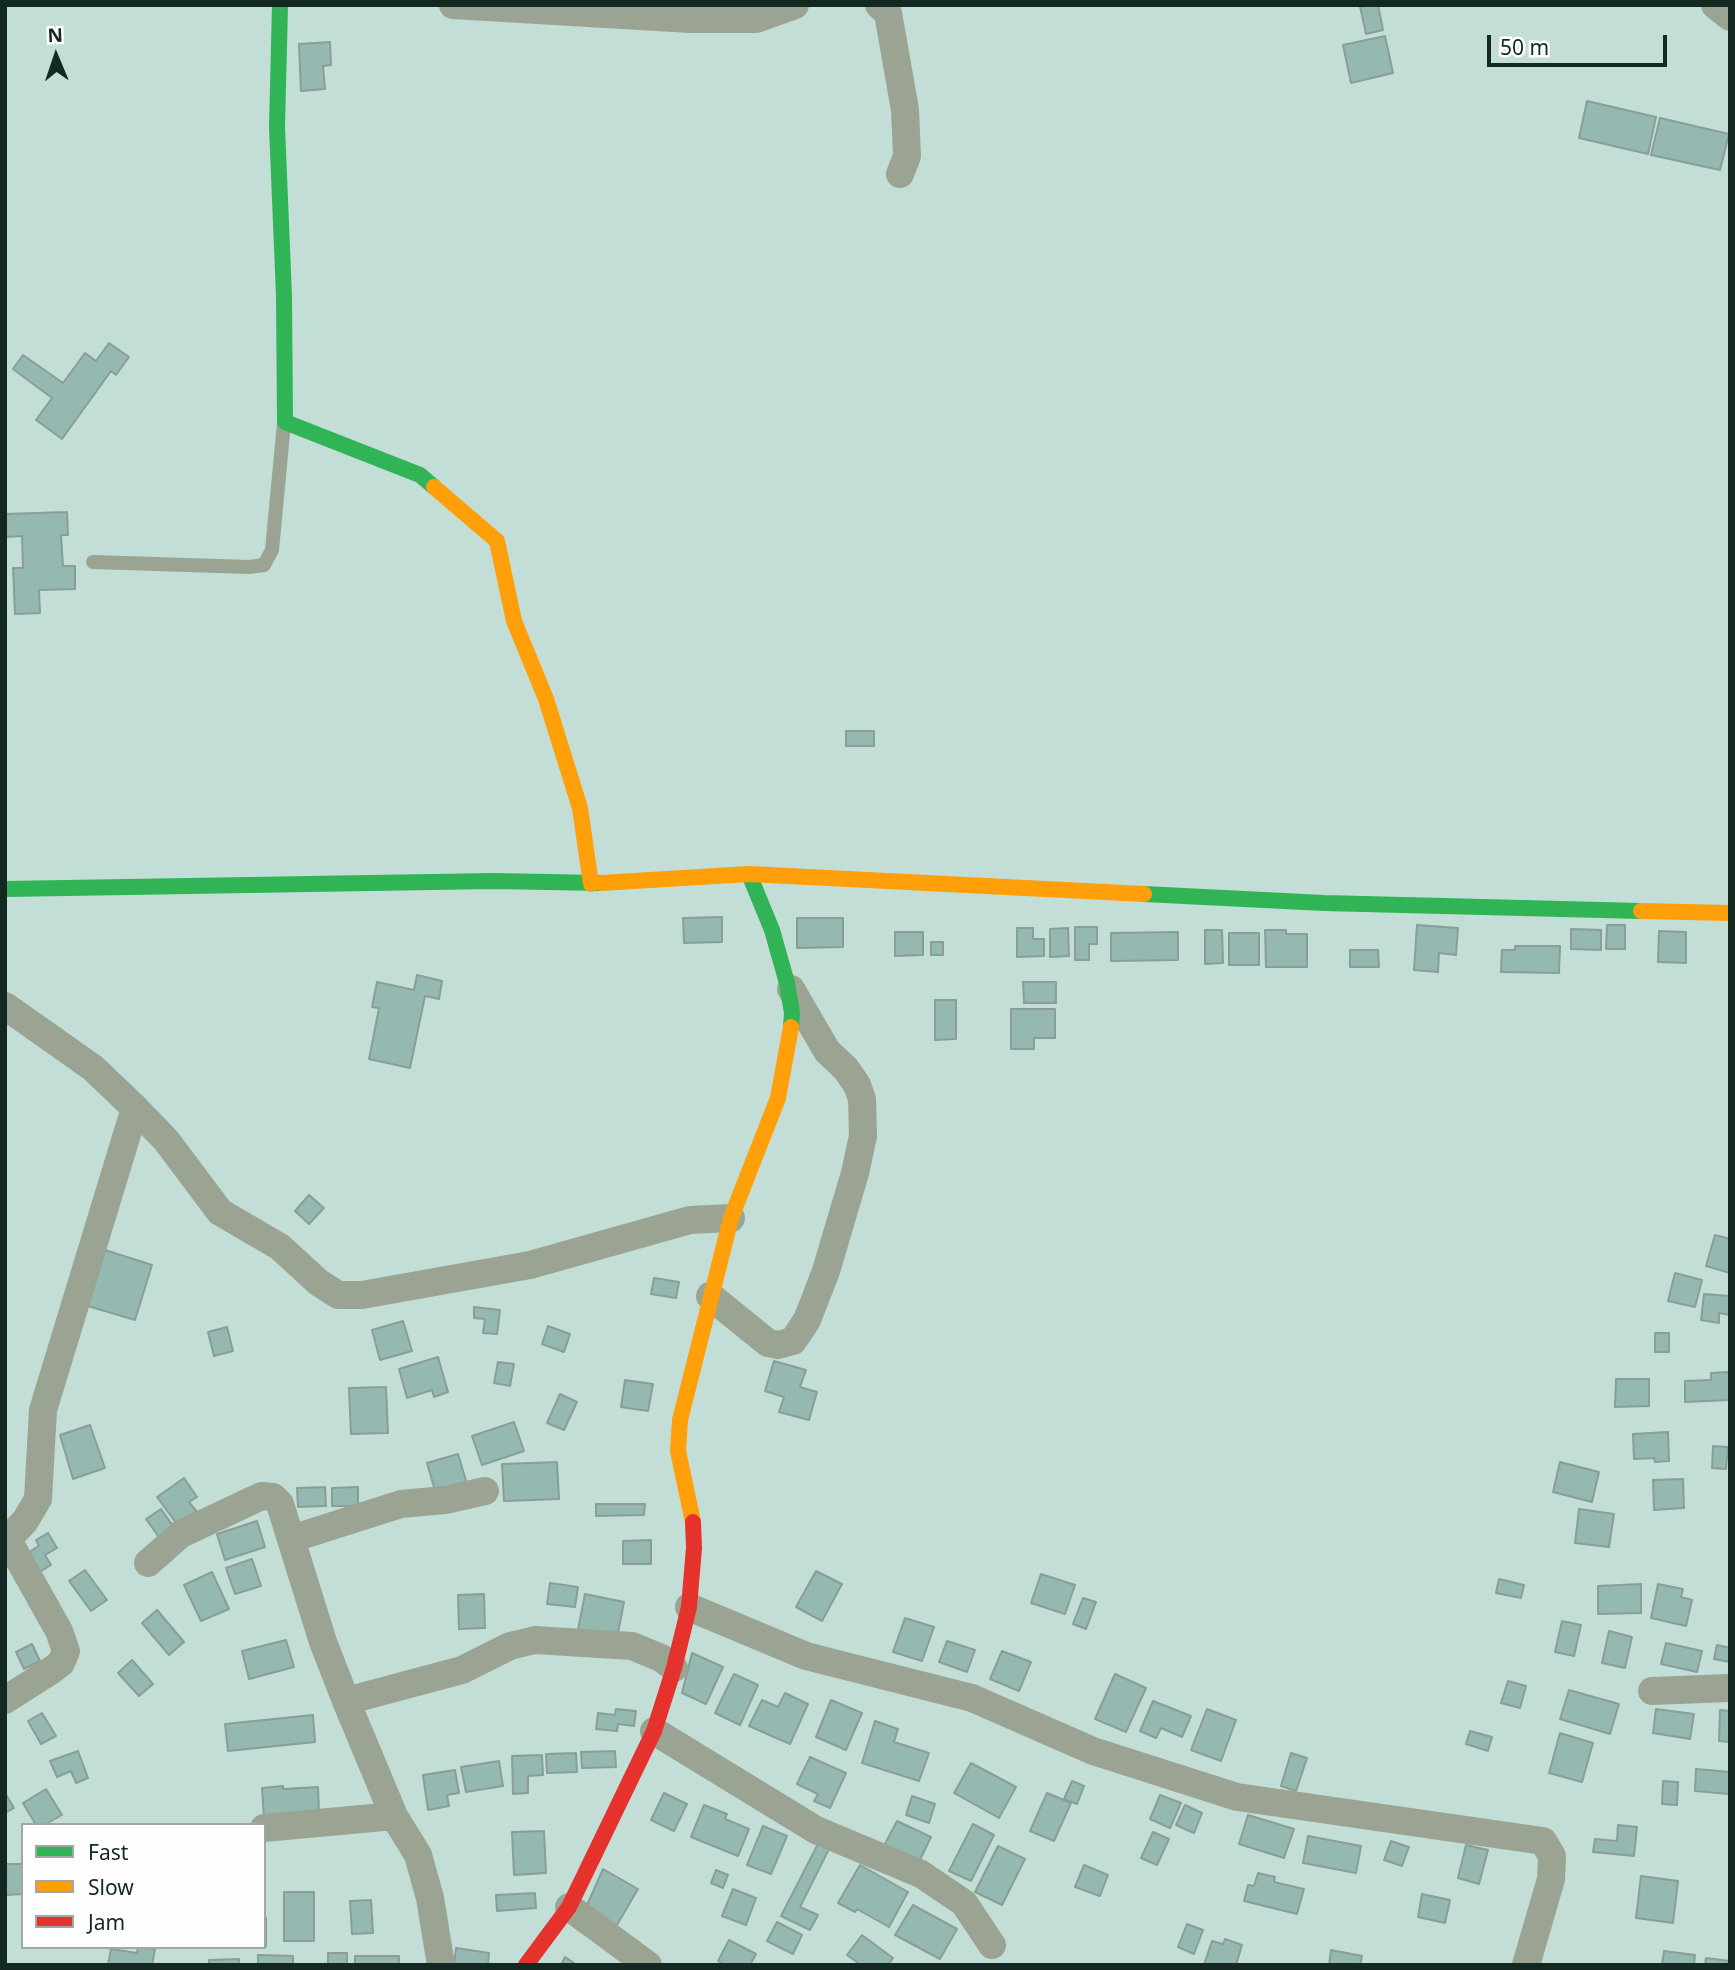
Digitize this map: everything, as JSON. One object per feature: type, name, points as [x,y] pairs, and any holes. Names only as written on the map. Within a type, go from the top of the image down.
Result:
[{"type":"street","points":[[280,5],[277,127],[284,296],[285,422],[420,475],[497,541],[514,621],[546,699],[580,808],[591,884]]},
{"type":"street","points":[[453,5],[690,19],[756,19],[795,5]]},
{"type":"street","points":[[879,5],[888,13],[905,110],[907,156],[900,174]]},
{"type":"street","points":[[1715,5],[1730,17]]},
{"type":"street","points":[[526,1965],[569,1907],[653,1731],[674,1668],[690,1607],[693,1518],[678,1451],[680,1420],[731,1218],[780,1088],[790,1042],[792,1013],[788,983],[772,930],[749,874]]},
{"type":"street","points":[[7,897],[493,881],[591,884],[749,874],[1324,903],[1730,912]]},
{"type":"street","points":[[710,1296],[768,1343],[778,1345],[793,1341],[807,1321],[826,1271],[855,1173],[863,1136],[862,1098],[846,1069],[827,1051],[788,983]]},
{"type":"street","points":[[5,1006],[93,1068],[135,1108],[166,1140],[220,1212],[280,1247],[318,1282],[338,1294],[362,1295],[530,1265],[690,1220],[731,1218]]},
{"type":"street","points":[[5,1700],[61,1663],[66,1651],[59,1631],[6,1541],[24,1521],[38,1499],[43,1410],[135,1108]]},
{"type":"street","points":[[291,1539],[401,1504],[445,1500],[485,1491]]},
{"type":"street","points":[[148,1563],[181,1534],[262,1496],[273,1497],[280,1504],[323,1642],[346,1701],[394,1816],[418,1855],[430,1898],[441,1965]]},
{"type":"street","points":[[690,1607],[806,1656],[972,1698],[1093,1751],[1237,1797],[1543,1841],[1552,1856],[1551,1880],[1526,1965]]},
{"type":"street","points":[[346,1701],[462,1670],[510,1646],[535,1640],[632,1646],[662,1658],[674,1668]]},
{"type":"street","points":[[1652,1691],[1730,1688]]},
{"type":"street","points":[[653,1731],[816,1830],[921,1874],[964,1903],[992,1945]]},
{"type":"street","points":[[266,1828],[394,1816]]},
{"type":"street","points":[[569,1907],[648,1965]]},
{"type":"lane","points":[[93,562],[248,567],[264,565],[272,550],[285,422]]},
{"type":"building","points":[[1378,5],[1383,30],[1366,34],[1360,6]]},
{"type":"building","points":[[1385,36],[1393,73],[1351,83],[1343,45]]},
{"type":"building","points":[[330,42],[331,65],[323,66],[325,89],[301,91],[299,44]]},
{"type":"building","points":[[1587,101],[1656,117],[1648,154],[1579,138]]},
{"type":"building","points":[[1660,118],[1729,134],[1720,170],[1651,155]]},
{"type":"building","points":[[109,343],[129,357],[116,375],[111,371],[62,439],[36,420],[52,398],[13,369],[23,355],[63,383],[85,353],[96,361]]},
{"type":"building","points":[[67,512],[68,535],[61,535],[63,566],[75,566],[75,589],[39,590],[40,613],[15,614],[13,568],[23,568],[22,536],[5,537],[5,514]]},
{"type":"building","points":[[846,731],[874,731],[874,746],[846,746]]},
{"type":"building","points":[[722,917],[722,942],[684,943],[683,918]]},
{"type":"building","points":[[797,918],[843,918],[843,947],[797,948]]},
{"type":"building","points":[[1417,925],[1458,928],[1456,955],[1439,953],[1438,972],[1414,970]]},
{"type":"building","points":[[1607,925],[1625,925],[1625,949],[1606,949]]},
{"type":"building","points":[[1075,927],[1097,927],[1097,944],[1089,944],[1089,960],[1075,960]]},
{"type":"building","points":[[1017,928],[1033,928],[1033,939],[1044,939],[1044,956],[1017,957]]},
{"type":"building","points":[[1068,928],[1069,956],[1050,957],[1050,929]]},
{"type":"building","points":[[1571,929],[1601,930],[1601,950],[1571,949]]},
{"type":"building","points":[[1205,930],[1222,930],[1223,963],[1205,964]]},
{"type":"building","points":[[1265,930],[1307,934],[1307,967],[1266,967]]},
{"type":"building","points":[[1659,931],[1686,932],[1686,963],[1658,962]]},
{"type":"building","points":[[895,932],[923,932],[923,955],[895,956]]},
{"type":"building","points":[[1178,932],[1178,960],[1111,961],[1111,933]]},
{"type":"building","points":[[1229,933],[1259,933],[1259,965],[1229,965]]},
{"type":"building","points":[[931,942],[943,942],[943,955],[931,955]]},
{"type":"building","points":[[1515,946],[1560,946],[1559,973],[1501,972],[1502,950],[1515,950]]},
{"type":"building","points":[[1350,950],[1378,950],[1379,967],[1350,967]]},
{"type":"building","points":[[417,975],[442,981],[439,999],[425,996],[410,1068],[369,1059],[379,1008],[372,1007],[377,982],[414,990]]},
{"type":"building","points":[[1023,982],[1056,982],[1056,1003],[1024,1003]]},
{"type":"building","points":[[935,1000],[956,1000],[956,1039],[935,1040]]},
{"type":"building","points":[[1011,1009],[1055,1009],[1055,1038],[1034,1038],[1034,1049],[1011,1049]]},
{"type":"building","points":[[309,1195],[324,1208],[309,1224],[295,1211]]},
{"type":"building","points":[[1715,1235],[1730,1239],[1730,1273],[1706,1266]]},
{"type":"building","points":[[105,1250],[152,1265],[135,1320],[88,1306]]},
{"type":"building","points":[[1675,1273],[1702,1280],[1695,1307],[1668,1301]]},
{"type":"building","points":[[654,1278],[679,1282],[676,1298],[651,1294]]},
{"type":"building","points":[[1704,1294],[1730,1296],[1730,1315],[1719,1313],[1719,1323],[1701,1320]]},
{"type":"building","points":[[474,1307],[500,1310],[497,1334],[483,1333],[485,1319],[474,1318]]},
{"type":"building","points":[[403,1321],[412,1351],[380,1360],[372,1330]]},
{"type":"building","points":[[548,1326],[570,1334],[564,1352],[542,1344]]},
{"type":"building","points":[[227,1327],[233,1351],[214,1356],[208,1332]]},
{"type":"building","points":[[1655,1333],[1669,1333],[1669,1352],[1655,1352]]},
{"type":"building","points":[[438,1357],[448,1392],[434,1397],[432,1390],[407,1398],[399,1369]]},
{"type":"building","points":[[774,1361],[806,1370],[800,1387],[817,1392],[809,1420],[779,1412],[784,1397],[765,1391]]},
{"type":"building","points":[[498,1362],[514,1364],[510,1386],[494,1383]]},
{"type":"building","points":[[1729,1372],[1729,1400],[1685,1402],[1685,1381],[1711,1380],[1711,1373]]},
{"type":"building","points":[[1616,1379],[1649,1379],[1649,1406],[1615,1407]]},
{"type":"building","points":[[625,1380],[653,1384],[648,1411],[621,1407]]},
{"type":"building","points":[[386,1387],[388,1433],[351,1434],[349,1388]]},
{"type":"building","points":[[560,1394],[577,1402],[564,1430],[547,1423]]},
{"type":"building","points":[[514,1422],[524,1451],[482,1465],[472,1436]]},
{"type":"building","points":[[90,1425],[105,1468],[73,1479],[60,1435]]},
{"type":"building","points":[[1668,1432],[1669,1461],[1655,1462],[1654,1458],[1634,1459],[1633,1434]]},
{"type":"building","points":[[1713,1446],[1728,1447],[1726,1469],[1712,1468]]},
{"type":"building","points":[[458,1454],[467,1484],[436,1494],[427,1463]]},
{"type":"building","points":[[557,1462],[559,1499],[504,1501],[502,1464]]},
{"type":"building","points":[[1560,1462],[1599,1472],[1592,1502],[1553,1492]]},
{"type":"building","points":[[184,1478],[197,1497],[189,1502],[198,1513],[179,1527],[157,1497]]},
{"type":"building","points":[[1683,1479],[1684,1508],[1654,1510],[1653,1480]]},
{"type":"building","points":[[325,1487],[326,1506],[298,1507],[297,1488]]},
{"type":"building","points":[[358,1487],[358,1506],[332,1506],[332,1488]]},
{"type":"building","points":[[596,1504],[645,1504],[644,1515],[596,1516]]},
{"type":"building","points":[[161,1509],[176,1530],[161,1540],[146,1519]]},
{"type":"building","points":[[1579,1509],[1614,1514],[1609,1547],[1575,1543]]},
{"type":"building","points":[[257,1521],[265,1547],[225,1560],[217,1534]]},
{"type":"building","points":[[48,1533],[57,1548],[45,1555],[51,1565],[33,1576],[22,1556],[39,1546],[36,1540]]},
{"type":"building","points":[[651,1540],[651,1564],[623,1564],[623,1541]]},
{"type":"building","points":[[252,1559],[261,1586],[235,1594],[226,1568]]},
{"type":"building","points":[[85,1570],[107,1600],[91,1611],[69,1581]]},
{"type":"building","points":[[816,1571],[842,1584],[822,1621],[796,1607]]},
{"type":"building","points":[[212,1572],[229,1609],[201,1621],[184,1585]]},
{"type":"building","points":[[1041,1574],[1075,1585],[1065,1614],[1031,1603]]},
{"type":"building","points":[[1499,1579],[1524,1585],[1521,1598],[1496,1593]]},
{"type":"building","points":[[550,1583],[578,1587],[575,1607],[547,1604]]},
{"type":"building","points":[[1641,1584],[1641,1613],[1598,1614],[1598,1586]]},
{"type":"building","points":[[1658,1584],[1683,1589],[1681,1597],[1692,1600],[1686,1626],[1651,1618]]},
{"type":"building","points":[[484,1594],[485,1628],[459,1629],[458,1595]]},
{"type":"building","points":[[585,1594],[624,1602],[616,1643],[577,1635]]},
{"type":"building","points":[[1083,1598],[1096,1602],[1086,1629],[1073,1624]]},
{"type":"building","points":[[157,1610],[184,1642],[169,1655],[142,1623]]},
{"type":"building","points":[[905,1618],[934,1627],[922,1661],[893,1652]]},
{"type":"building","points":[[1562,1621],[1581,1625],[1574,1656],[1555,1652]]},
{"type":"building","points":[[1609,1631],[1632,1637],[1625,1668],[1602,1663]]},
{"type":"building","points":[[286,1640],[294,1667],[249,1679],[242,1651]]},
{"type":"building","points":[[947,1641],[975,1650],[967,1672],[939,1662]]},
{"type":"building","points":[[1666,1643],[1702,1651],[1697,1672],[1661,1664]]},
{"type":"building","points":[[32,1644],[40,1661],[24,1669],[16,1652]]},
{"type":"building","points":[[1717,1645],[1730,1648],[1730,1662],[1714,1659]]},
{"type":"building","points":[[1002,1651],[1031,1662],[1019,1691],[990,1679]]},
{"type":"building","points":[[692,1653],[723,1667],[706,1704],[682,1693]]},
{"type":"building","points":[[132,1660],[153,1684],[139,1696],[118,1673]]},
{"type":"building","points":[[734,1674],[758,1685],[740,1725],[715,1713]]},
{"type":"building","points":[[1115,1674],[1146,1688],[1126,1732],[1095,1719]]},
{"type":"building","points":[[1508,1681],[1526,1686],[1520,1708],[1501,1703]]},
{"type":"building","points":[[1569,1690],[1619,1704],[1610,1734],[1560,1719]]},
{"type":"building","points":[[785,1693],[808,1704],[790,1744],[749,1726],[762,1700],[778,1707]]},
{"type":"building","points":[[831,1700],[862,1713],[846,1750],[816,1737]]},
{"type":"building","points":[[1153,1701],[1191,1716],[1182,1737],[1161,1728],[1156,1738],[1140,1731]]},
{"type":"building","points":[[616,1709],[636,1711],[634,1726],[618,1724],[617,1731],[596,1729],[598,1713],[615,1715]]},
{"type":"building","points":[[1207,1709],[1236,1720],[1221,1761],[1191,1750]]},
{"type":"building","points":[[1656,1709],[1694,1714],[1690,1739],[1653,1733]]},
{"type":"building","points":[[1720,1710],[1730,1711],[1730,1742],[1719,1741]]},
{"type":"building","points":[[42,1713],[56,1736],[41,1744],[28,1721]]},
{"type":"building","points":[[313,1715],[315,1742],[228,1751],[225,1724]]},
{"type":"building","points":[[875,1721],[898,1729],[894,1742],[929,1753],[919,1781],[862,1763]]},
{"type":"building","points":[[1470,1731],[1492,1737],[1488,1751],[1466,1744]]},
{"type":"building","points":[[1560,1733],[1593,1743],[1582,1782],[1549,1773]]},
{"type":"building","points":[[78,1751],[88,1778],[76,1783],[71,1771],[57,1777],[50,1761]]},
{"type":"building","points":[[615,1751],[616,1767],[582,1768],[581,1752]]},
{"type":"building","points":[[576,1753],[577,1772],[547,1773],[546,1754]]},
{"type":"building","points":[[1291,1753],[1307,1758],[1296,1791],[1281,1786]]},
{"type":"building","points":[[542,1755],[543,1775],[528,1776],[528,1793],[513,1794],[512,1756]]},
{"type":"building","points":[[810,1757],[846,1773],[830,1808],[814,1801],[818,1794],[797,1784]]},
{"type":"building","points":[[499,1761],[503,1786],[466,1792],[461,1767]]},
{"type":"building","points":[[971,1763],[1016,1787],[999,1818],[954,1793]]},
{"type":"building","points":[[1696,1769],[1730,1772],[1729,1794],[1695,1791]]},
{"type":"building","points":[[455,1770],[459,1793],[447,1795],[449,1806],[428,1810],[423,1775]]},
{"type":"building","points":[[1072,1781],[1084,1786],[1077,1804],[1064,1799]]},
{"type":"building","points":[[1663,1781],[1678,1782],[1677,1805],[1662,1804]]},
{"type":"building","points":[[283,1786],[283,1789],[318,1787],[319,1814],[264,1817],[262,1788]]},
{"type":"building","points":[[46,1789],[62,1815],[48,1823],[35,1823],[23,1803]]},
{"type":"building","points":[[5,1793],[14,1808],[5,1813]]},
{"type":"building","points":[[664,1793],[687,1804],[674,1831],[651,1820]]},
{"type":"building","points":[[1047,1793],[1071,1803],[1054,1841],[1030,1831]]},
{"type":"building","points":[[1160,1795],[1181,1803],[1170,1828],[1150,1819]]},
{"type":"building","points":[[912,1796],[935,1804],[929,1823],[906,1815]]},
{"type":"building","points":[[704,1805],[727,1814],[725,1819],[749,1829],[738,1856],[691,1837]]},
{"type":"building","points":[[1185,1805],[1202,1813],[1194,1833],[1176,1825]]},
{"type":"building","points":[[1248,1815],[1294,1829],[1284,1858],[1239,1844]]},
{"type":"building","points":[[897,1821],[931,1837],[919,1862],[884,1846]]},
{"type":"building","points":[[973,1824],[994,1835],[971,1881],[949,1871]]},
{"type":"building","points":[[1618,1825],[1637,1827],[1634,1856],[1593,1852],[1595,1839],[1617,1841]]},
{"type":"building","points":[[763,1826],[787,1836],[771,1874],[747,1865]]},
{"type":"building","points":[[544,1831],[546,1873],[514,1875],[512,1832]]},
{"type":"building","points":[[1153,1832],[1169,1839],[1157,1865],[1141,1858]]},
{"type":"building","points":[[1308,1836],[1361,1846],[1356,1873],[1303,1863]]},
{"type":"building","points":[[1391,1841],[1409,1847],[1402,1866],[1384,1860]]},
{"type":"building","points":[[819,1842],[830,1847],[800,1907],[818,1915],[810,1930],[781,1916]]},
{"type":"building","points":[[1466,1845],[1488,1850],[1479,1884],[1458,1878]]},
{"type":"building","points":[[998,1846],[1025,1859],[1002,1905],[975,1892]]},
{"type":"building","points":[[5,1864],[21,1864],[21,1894],[5,1895]]},
{"type":"building","points":[[860,1865],[908,1892],[889,1927],[857,1909],[855,1912],[838,1903]]},
{"type":"building","points":[[1084,1865],[1108,1875],[1100,1896],[1075,1887]]},
{"type":"building","points":[[603,1869],[638,1889],[614,1930],[584,1912]]},
{"type":"building","points":[[716,1870],[728,1875],[723,1888],[711,1883]]},
{"type":"building","points":[[1258,1873],[1275,1877],[1274,1882],[1304,1889],[1297,1914],[1244,1901],[1248,1885],[1254,1886]]},
{"type":"building","points":[[1641,1876],[1678,1881],[1673,1923],[1636,1918]]},
{"type":"building","points":[[733,1889],[756,1898],[746,1925],[722,1916]]},
{"type":"building","points":[[284,1892],[314,1892],[314,1941],[284,1941]]},
{"type":"building","points":[[535,1893],[536,1908],[497,1911],[496,1895]]},
{"type":"building","points":[[1422,1894],[1450,1900],[1445,1923],[1418,1917]]},
{"type":"building","points":[[371,1900],[373,1933],[352,1934],[350,1901]]},
{"type":"building","points":[[913,1905],[957,1929],[940,1959],[895,1935]]},
{"type":"building","points":[[777,1922],[802,1935],[793,1954],[767,1941]]},
{"type":"building","points":[[1187,1924],[1203,1930],[1194,1954],[1178,1947]]},
{"type":"building","points":[[862,1935],[893,1958],[888,1965],[861,1965],[847,1955]]},
{"type":"building","points":[[1225,1939],[1242,1945],[1236,1965],[1204,1965],[1212,1941],[1223,1944]]},
{"type":"building","points":[[729,1940],[756,1954],[750,1965],[725,1965],[718,1961]]},
{"type":"building","points":[[456,1948],[489,1953],[488,1965],[454,1965]]},
{"type":"building","points":[[111,1949],[137,1953],[138,1949],[155,1949],[152,1965],[108,1965]]},
{"type":"building","points":[[1331,1950],[1362,1956],[1360,1965],[1329,1965]]},
{"type":"building","points":[[1664,1951],[1695,1955],[1694,1965],[1662,1965]]},
{"type":"building","points":[[328,1953],[347,1953],[347,1965],[328,1965]]},
{"type":"building","points":[[258,1955],[293,1956],[293,1965],[258,1965]]},
{"type":"building","points":[[355,1956],[399,1956],[399,1965],[355,1965]]},
{"type":"building","points":[[565,1957],[577,1965],[561,1965]]},
{"type":"building","points":[[1706,1958],[1730,1961],[1730,1965],[1705,1965]]},
{"type":"building","points":[[239,1959],[239,1965],[209,1965],[209,1960]]},
{"type":"traffic: fast","points":[[280,5],[277,127],[284,296],[285,422],[420,475],[434,487]]},
{"type":"traffic: fast","points":[[749,874],[772,930],[787,983],[792,1013],[791,1027]]},
{"type":"traffic: fast","points":[[5,889],[493,881],[601,883]]},
{"type":"traffic: fast","points":[[1144,894],[1324,903],[1641,911]]},
{"type":"traffic: slow","points":[[434,487],[497,541],[514,621],[546,699],[580,808],[591,884]]},
{"type":"traffic: slow","points":[[601,883],[749,874],[1144,894]]},
{"type":"traffic: slow","points":[[1641,911],[1730,913]]},
{"type":"traffic: slow","points":[[693,1522],[678,1451],[680,1420],[731,1218],[778,1098],[791,1027]]},
{"type":"traffic: jam","points":[[526,1965],[569,1907],[654,1731],[674,1668],[689,1607],[694,1548],[693,1522]]}]
